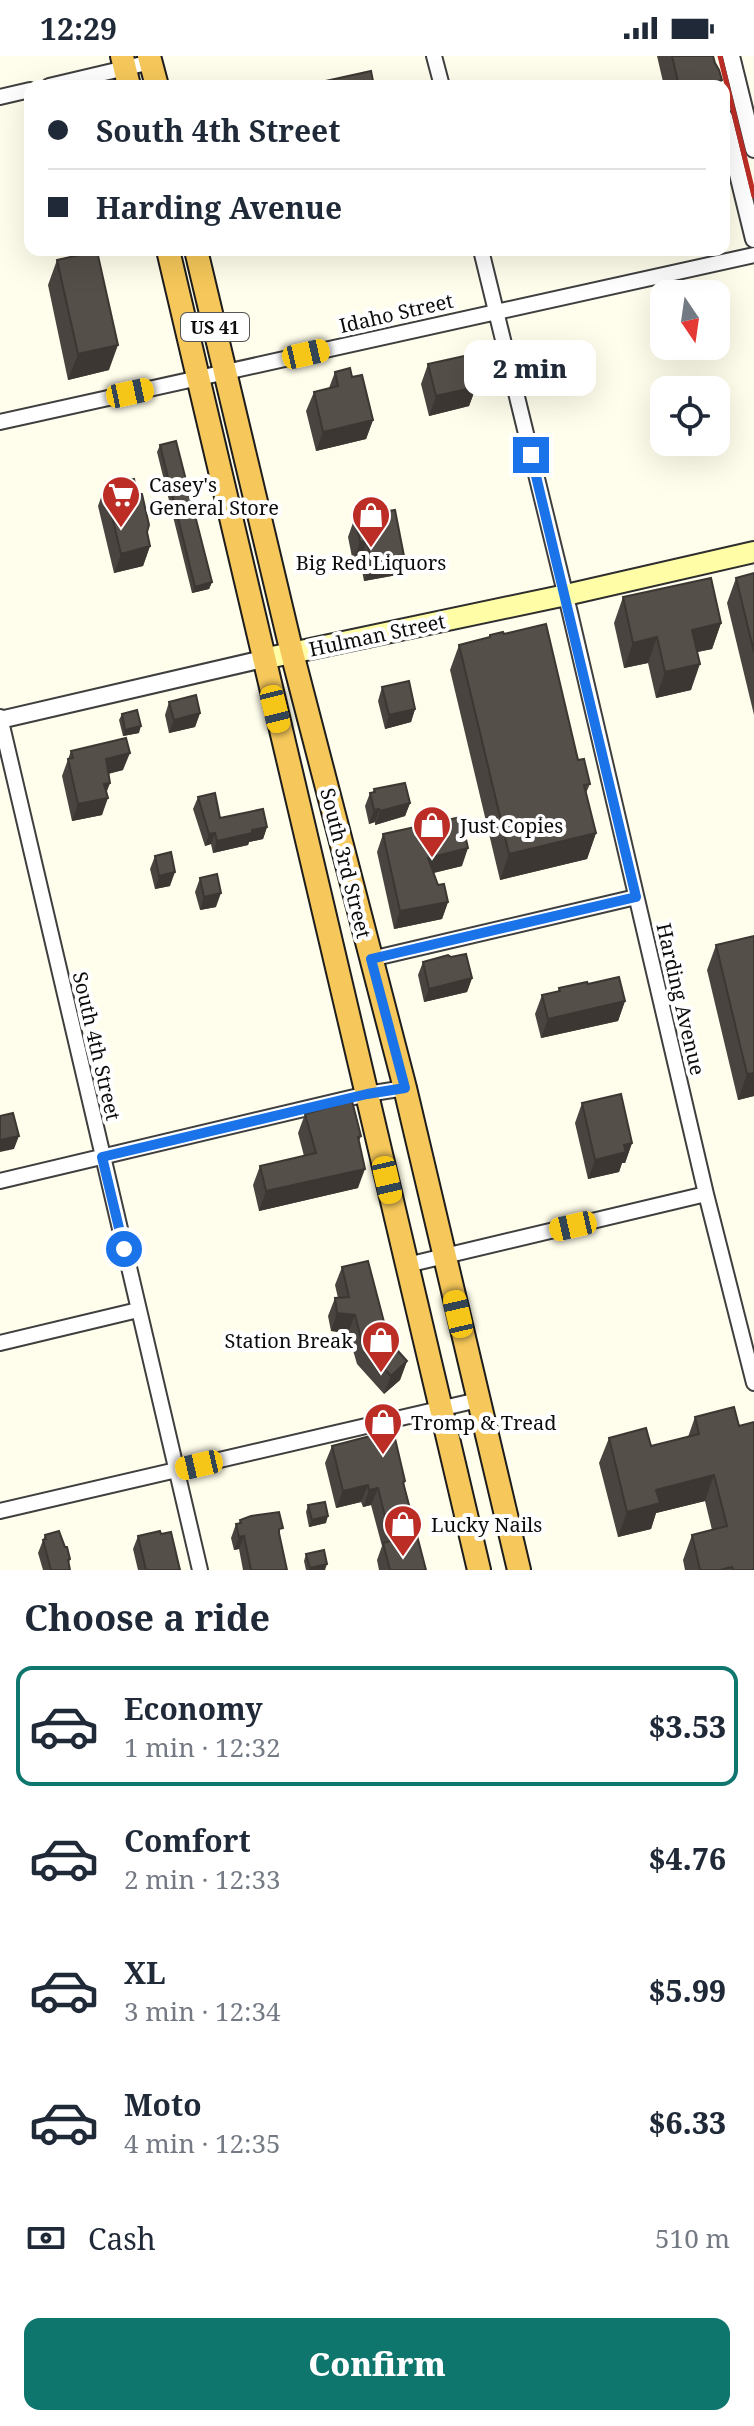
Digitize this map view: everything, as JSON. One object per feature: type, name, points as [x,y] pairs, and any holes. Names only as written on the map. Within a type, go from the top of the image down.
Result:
[{"type":"highway","points":[[150,59],[155,80]]},
{"type":"highway","name":"South 3rd Street","points":[[169,256],[479,1570]]},
{"type":"highway","name":"South 3rd Street","points":[[197,256],[292,653],[405,1088],[519,1570]]},
{"type":"main road","name":"Hulman Street","points":[[263,659],[754,552]]},
{"type":"street","points":[[434,56],[440,80]]},
{"type":"street","points":[[731,56],[754,149]]},
{"type":"street","points":[[78,80],[125,70],[150,59]]},
{"type":"street","points":[[0,97],[24,91]]},
{"type":"street","points":[[730,141],[754,239]]},
{"type":"street","name":"Idaho Street","points":[[0,422],[754,255]]},
{"type":"street","name":"Harding Avenue","points":[[482,256],[754,1383]]},
{"type":"street","name":"Hulman Street","points":[[0,719],[263,659]]},
{"type":"street","name":"South 4th Street","points":[[0,719],[200,1570]]},
{"type":"street","points":[[371,959],[636,897]]},
{"type":"street","points":[[0,1181],[367,1094],[405,1088]]},
{"type":"street","points":[[407,1265],[706,1194]]},
{"type":"street","points":[[0,1343],[138,1310]]},
{"type":"street","points":[[0,1511],[478,1400]]},
{"type":"building","points":[[672,56],[713,56],[722,80],[678,80]]},
{"type":"building","points":[[371,71],[373,80],[330,80]]},
{"type":"building","points":[[98,256],[118,345],[78,354],[57,260]]},
{"type":"building","points":[[469,355],[476,387],[436,396],[428,364]]},
{"type":"building","points":[[350,368],[352,377],[362,375],[373,420],[323,432],[314,392],[338,386],[335,372]]},
{"type":"building","name":"Casey's General Store","points":[[176,441],[212,582],[195,587],[160,445]]},
{"type":"building","points":[[134,479],[137,493],[142,494],[150,546],[121,554],[105,486]]},
{"type":"building","points":[[395,510],[404,556],[371,562],[367,541],[360,542],[355,517]]},
{"type":"building","points":[[754,573],[754,652],[736,578]]},
{"type":"building","points":[[711,578],[721,623],[692,630],[700,664],[665,672],[657,637],[633,643],[623,597]]},
{"type":"building","points":[[546,624],[578,760],[584,759],[590,784],[584,785],[596,833],[509,854],[459,645],[490,635]]},
{"type":"building","points":[[409,681],[415,709],[389,715],[382,687]]},
{"type":"building","points":[[196,695],[200,713],[174,720],[169,702]]},
{"type":"building","points":[[137,710],[141,726],[125,730],[122,714]]},
{"type":"building","points":[[126,738],[130,753],[106,759],[110,783],[104,784],[108,798],[78,804],[68,759],[73,758],[71,751]]},
{"type":"building","points":[[405,783],[410,803],[374,810],[370,793],[375,792],[374,789]]},
{"type":"building","points":[[215,793],[220,818],[263,809],[267,827],[217,841],[215,833],[209,834],[198,797]]},
{"type":"building","points":[[461,817],[468,848],[428,858],[438,885],[444,884],[448,902],[400,911],[383,834]]},
{"type":"building","points":[[171,852],[175,872],[159,876],[155,856]]},
{"type":"building","points":[[217,874],[221,893],[204,897],[200,878]]},
{"type":"building","points":[[754,936],[754,1073],[747,1074],[716,945]]},
{"type":"building","points":[[466,954],[472,978],[429,989],[423,962]]},
{"type":"building","points":[[619,977],[625,1001],[548,1019],[542,995],[560,991],[559,988]]},
{"type":"building","points":[[621,1094],[632,1143],[624,1145],[626,1152],[595,1160],[582,1103]]},
{"type":"building","points":[[352,1101],[365,1169],[266,1191],[260,1166],[316,1153],[305,1114]]},
{"type":"building","points":[[13,1113],[19,1136],[0,1140],[0,1116]]},
{"type":"building","points":[[368,1261],[389,1341],[407,1361],[391,1376],[363,1346],[355,1315],[337,1313],[335,1298],[349,1297],[342,1267]]},
{"type":"building","points":[[734,1407],[739,1426],[754,1422],[754,1570],[733,1570],[732,1567],[700,1570],[692,1535],[727,1526],[714,1475],[656,1490],[660,1503],[627,1512],[609,1438],[646,1428],[651,1446],[699,1434],[695,1417]]},
{"type":"building","points":[[393,1430],[426,1570],[390,1570],[383,1543],[391,1541],[378,1488],[369,1490],[368,1485],[343,1491],[332,1446]]},
{"type":"building","points":[[325,1502],[328,1516],[312,1520],[308,1505]]},
{"type":"building","points":[[279,1512],[283,1528],[279,1529],[279,1533],[287,1570],[251,1570],[244,1536],[239,1537],[236,1524],[251,1516]]},
{"type":"building","points":[[59,1531],[67,1547],[70,1570],[51,1570],[43,1540],[46,1539],[45,1535]]},
{"type":"building","points":[[160,1531],[161,1534],[171,1532],[180,1570],[146,1570],[138,1536]]},
{"type":"building","points":[[324,1550],[327,1564],[310,1568],[306,1554]]},
{"type":"railway","points":[[720,56],[726,80]]},
{"type":"railway","points":[[730,97],[754,196]]},
{"type":"place","name":"Casey's General Store","points":[[121,529]]},
{"type":"place","name":"Big Red Liquors","points":[[371,549]]},
{"type":"place","name":"Just Copies","points":[[432,859]]},
{"type":"place","name":"Station Break","points":[[381,1374]]},
{"type":"place","name":"Tromp & Tread","points":[[383,1456]]},
{"type":"place","name":"Lucky Nails","points":[[403,1558]]},
{"type":"route","points":[[124,1249],[102,1157],[367,1094],[405,1088],[371,959],[636,897],[531,455]]}]
